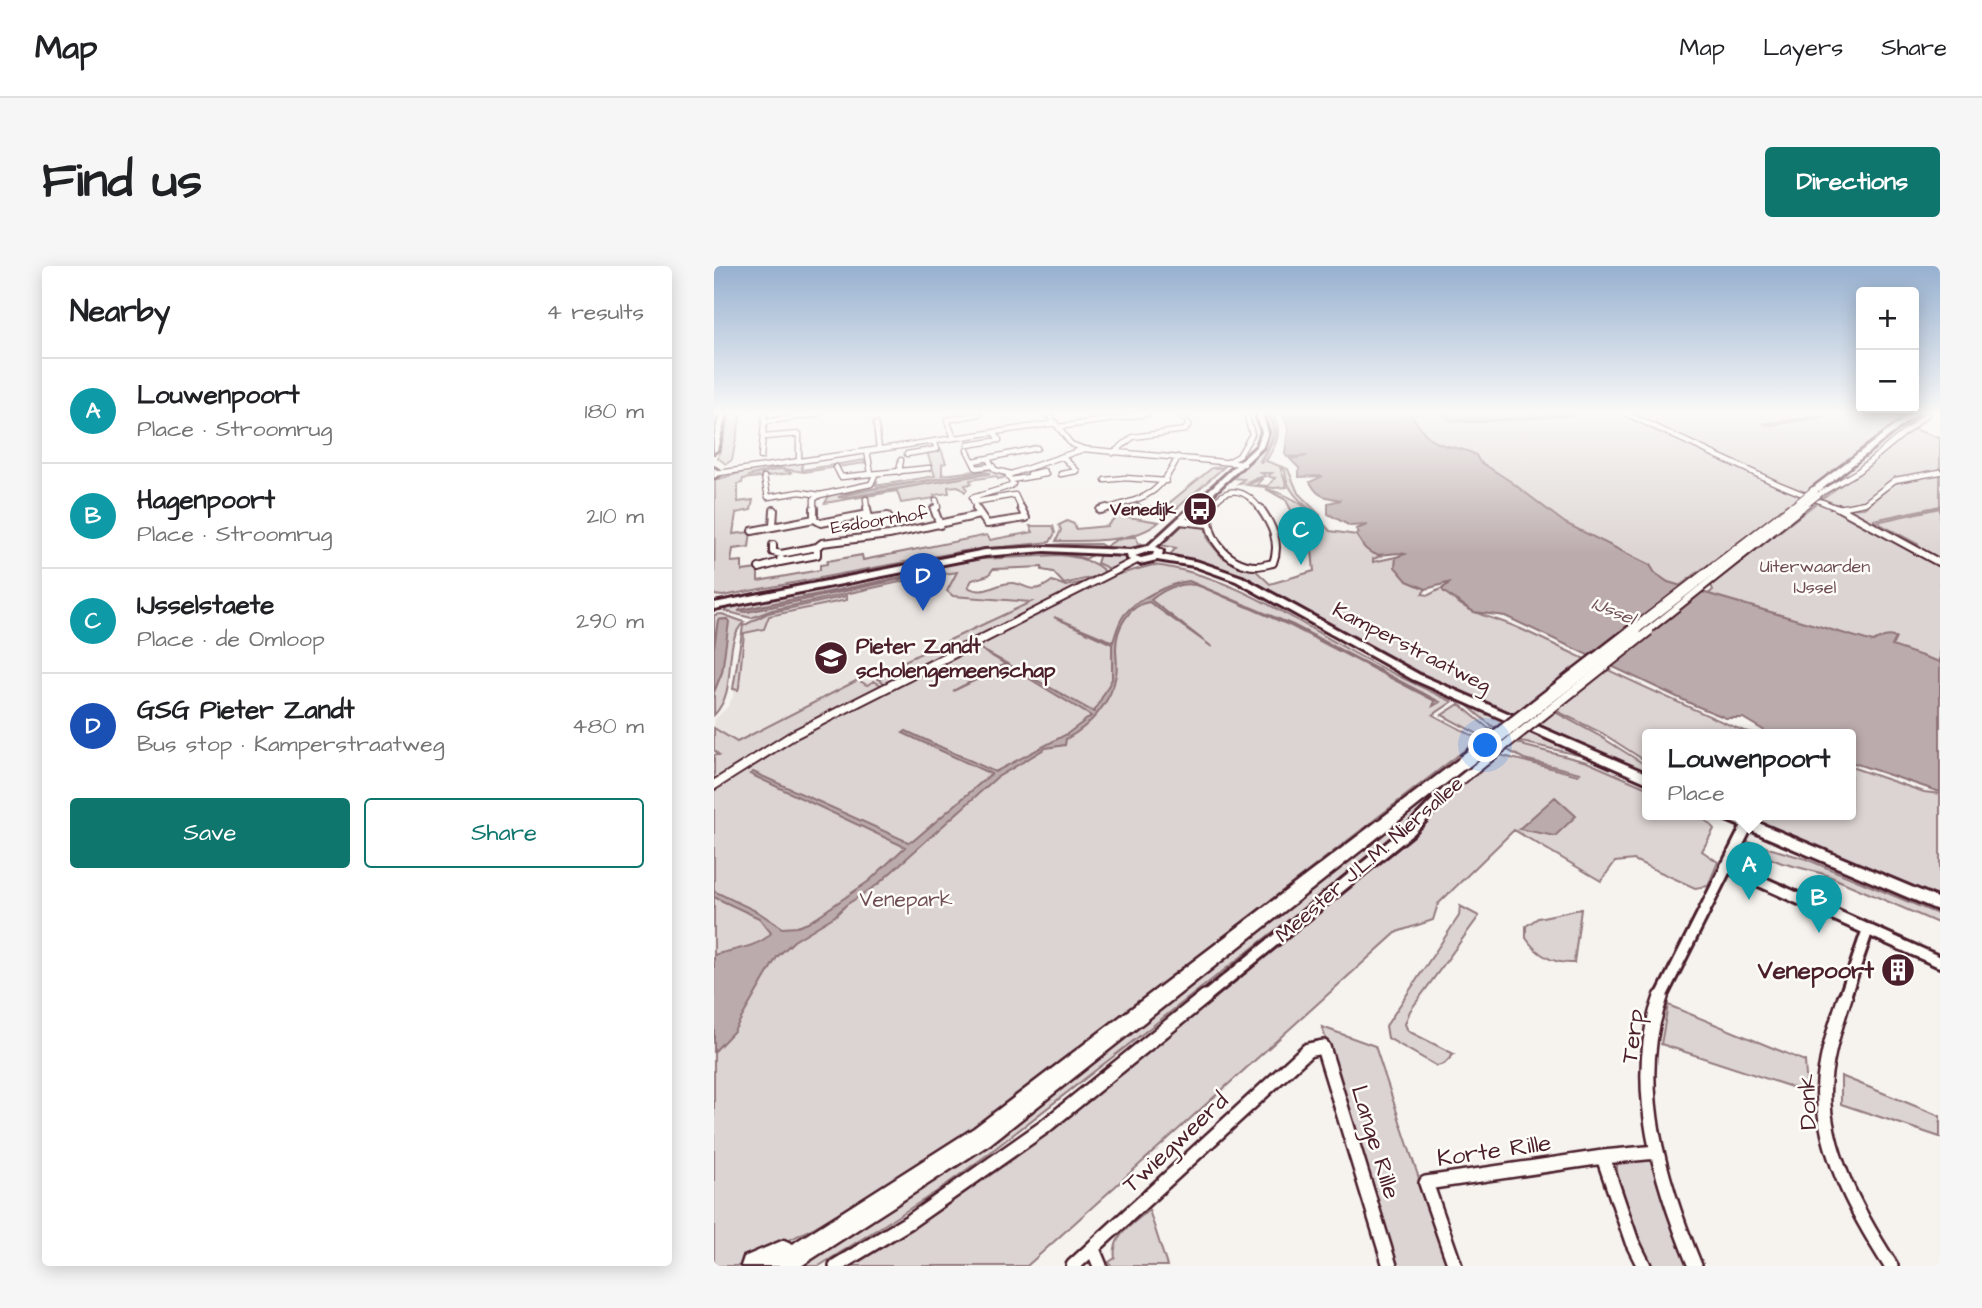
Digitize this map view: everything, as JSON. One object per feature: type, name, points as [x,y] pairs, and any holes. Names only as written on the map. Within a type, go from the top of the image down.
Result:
[{"type":"main road","points":[[714,604],[985,553],[1059,548],[1134,557],[1154,553],[1180,521],[1247,461]]},
{"type":"main road","name":"Meester J.L.M. Niersallee","points":[[776,1266],[884,1200],[1013,1112],[1469,766],[1856,461]]},
{"type":"main road","name":"Kamperstraatweg","points":[[1154,553],[1215,569],[1239,579],[1416,677],[1642,777]]},
{"type":"main road","points":[[1736,820],[1940,905]]},
{"type":"main road","name":"Meester J.L.M. Niersallee","points":[[753,1266],[884,1200]]},
{"type":"street","points":[[716,473],[799,461]]},
{"type":"street","points":[[871,461],[875,473]]},
{"type":"street","points":[[899,469],[901,461]]},
{"type":"street","points":[[974,461],[976,468],[991,466]]},
{"type":"street","points":[[989,461],[991,466],[1011,477],[1046,474],[1044,471],[1030,474]]},
{"type":"street","points":[[1011,477],[1053,461]]},
{"type":"street","points":[[1061,474],[1077,471],[1067,461]]},
{"type":"street","points":[[1100,510],[1138,500],[1159,489],[1176,461]]},
{"type":"street","points":[[1215,461],[1244,464]]},
{"type":"street","points":[[1728,461],[1839,508],[1940,563]]},
{"type":"street","name":"Meester J.L.M. Niersallee","points":[[1817,492],[1857,472],[1871,461]]},
{"type":"street","name":"Esdoornhof","points":[[836,467],[841,477],[857,473],[929,468]]},
{"type":"street","points":[[1839,508],[1865,503],[1895,480],[1940,471]]},
{"type":"street","name":"Esdoornhof","points":[[759,568],[780,558],[817,555],[818,521],[814,499],[820,495],[871,484],[875,480],[875,473]]},
{"type":"street","name":"Esdoornhof","points":[[764,477],[768,497],[806,492],[820,495]]},
{"type":"street","points":[[982,517],[972,498],[974,495],[1011,486],[1011,477]]},
{"type":"street","points":[[1105,480],[1125,478],[1166,481]]},
{"type":"street","name":"Esdoornhof","points":[[803,501],[806,492]]},
{"type":"street","points":[[1229,492],[1246,493],[1259,505],[1272,530],[1275,560],[1265,566],[1233,560],[1214,541],[1208,524],[1211,507],[1219,497],[1229,492]]},
{"type":"street","name":"Esdoornhof","points":[[939,522],[982,517],[987,524],[991,524],[1026,518],[1015,495],[974,502]]},
{"type":"street","points":[[866,499],[869,516]]},
{"type":"street","name":"Esdoornhof","points":[[936,500],[938,507],[934,509],[939,522]]},
{"type":"street","points":[[773,524],[774,510]]},
{"type":"street","name":"Esdoornhof","points":[[819,545],[889,535],[962,514]]},
{"type":"street","name":"Esdoornhof","points":[[752,531],[773,524],[836,520],[837,524],[869,516],[888,516]]},
{"type":"street","points":[[1180,521],[1208,524]]},
{"type":"street","points":[[773,545],[773,552],[780,558]]},
{"type":"street","points":[[714,785],[795,734],[1134,557]]},
{"type":"street","name":"Meester J.L.M. Niersallee","points":[[836,1266],[909,1222],[1043,1128],[1409,831],[1469,766]]},
{"type":"street","name":"Terp","points":[[1695,1266],[1657,1152],[1650,1095],[1649,1054],[1656,1011],[1666,981],[1747,826]]},
{"type":"street","points":[[1726,866],[1940,962]]},
{"type":"street","name":"Donk","points":[[1868,929],[1830,1048],[1824,1083],[1825,1106],[1831,1140],[1856,1205],[1891,1266]]},
{"type":"street","name":"Lange Rille","points":[[1308,1050],[1323,1047],[1390,1266]]},
{"type":"street","name":"Twiegweerd","points":[[1073,1266],[1308,1050]]},
{"type":"street","name":"Korte Rille","points":[[1455,1266],[1426,1183],[1603,1157],[1657,1152]]},
{"type":"street","points":[[1603,1157],[1632,1242],[1644,1266]]},
{"type":"street","points":[[1093,1249],[1100,1266]]},
{"type":"shaded area","name":"Pieter Zandt scholengemeenschap","points":[[958,571],[949,590],[1036,600],[1032,606],[864,687],[743,753],[714,734],[714,720],[728,706],[733,696],[742,630],[754,619],[751,617],[771,609],[849,591]]},
{"type":"green space","points":[[860,461],[865,463],[804,472],[778,468],[748,476],[781,469],[792,473],[743,479],[742,483],[738,484],[738,502],[753,500],[751,510],[736,513],[733,534],[751,532],[749,547],[733,549],[731,562],[742,561],[742,571],[758,569],[758,581],[820,570],[820,565],[827,564],[827,561],[862,555],[863,560],[987,535],[990,540],[1033,532],[1030,526],[1053,526],[1055,533],[1050,542],[964,551],[723,596],[714,595],[715,480],[754,469],[802,462],[802,470]]},
{"type":"green space","points":[[930,461],[945,461],[946,463],[942,464],[942,475],[992,469],[1006,477],[970,480],[971,484],[965,485],[965,492],[958,486],[948,487],[949,493],[934,495],[935,498],[901,503],[897,491],[825,503],[830,494],[877,482],[876,485],[881,485],[935,476]],"holes":[[[983,472],[989,474],[897,487],[845,498],[842,494]]]},
{"type":"green space","points":[[1251,461],[1262,463],[1266,461],[1288,469],[1298,493],[1321,516],[1297,497],[1289,485],[1285,471],[1280,467],[1287,487],[1247,485],[1263,478],[1257,485],[1268,486],[1275,478],[1270,477],[1272,473],[1261,473],[1266,476],[1241,484],[1238,484],[1244,479],[1231,478]]},
{"type":"green space","points":[[1460,461],[1848,461],[1678,587],[1642,570]]},
{"type":"green space","points":[[1874,461],[1940,461],[1940,471],[1893,480],[1868,500],[1842,506],[1821,499]]},
{"type":"green space","points":[[1224,467],[1167,517],[1131,510],[1122,516],[1159,522],[1149,529],[1110,539],[1056,541],[1061,530],[1059,525],[1067,521],[1074,524],[1076,529],[1107,526],[1122,510],[1120,508],[1137,502],[1141,506],[1163,508],[1212,468]]},
{"type":"green space","points":[[1940,474],[1940,506],[1874,520],[1875,522],[1919,545],[1876,522],[1940,508],[1940,562],[1843,509],[1864,508],[1895,483]]},
{"type":"green space","points":[[1266,489],[1302,504],[1330,531],[1356,535],[1365,548],[1381,556],[1373,559],[1373,562],[1396,557],[1407,581],[1426,589],[1422,594],[1429,595],[1444,587],[1452,598],[1471,610],[1512,625],[1739,729],[1642,729],[1642,759],[1602,733],[1555,712],[1642,763],[1642,771],[1412,670],[1232,572],[1169,556],[1176,548],[1160,545],[1181,525],[1205,526],[1208,540],[1222,557],[1240,567],[1253,568],[1270,584],[1314,571],[1312,551],[1286,500]]},
{"type":"green space","name":"Uiterwaarden IJssel","points":[[1820,500],[1940,566],[1940,671],[1755,608],[1707,595],[1713,590],[1711,585]]},
{"type":"green space","points":[[1136,537],[1138,543],[1148,545],[1128,550],[1046,547],[976,553],[726,599],[980,551],[1063,544],[1100,544],[1105,547],[1116,540]]},
{"type":"green space","points":[[1037,550],[1118,554],[1126,556],[1129,562],[1114,571],[1097,563],[1100,554],[1095,553],[1086,559],[1071,555],[1038,553],[954,562],[980,555]]},
{"type":"green space","points":[[1058,555],[1085,560],[1107,574],[1064,584],[1053,572],[1042,570],[1042,567],[993,569],[989,575],[972,580],[968,587],[979,591],[1016,583],[1033,589],[1052,581],[1066,586],[1094,580],[969,643],[941,644],[1031,602],[953,596],[947,591],[957,572],[920,578],[921,569],[982,559]]},
{"type":"green space","name":"Venepark","points":[[1153,565],[1206,577],[1255,597],[1374,664],[1451,701],[1433,715],[1479,739],[995,1113],[919,1164],[813,1228],[739,1266],[714,1266],[714,755],[719,755],[714,750],[714,728],[737,742],[858,680],[867,685],[874,681],[883,686],[800,733],[1112,576]]},
{"type":"green space","points":[[907,571],[911,572],[912,578],[772,610],[751,618],[725,611],[726,605]],"holes":[[[904,577],[906,578],[747,612],[739,610]]]},
{"type":"green space","points":[[847,596],[847,600],[769,616],[764,629],[744,633],[739,687],[738,690],[733,689],[743,626],[768,613]]},
{"type":"green space","points":[[722,614],[744,622],[733,643],[726,693],[714,715],[714,692],[722,672],[727,619],[718,620],[714,648],[714,615]]},
{"type":"green space","points":[[963,646],[886,684],[878,679],[884,676],[879,673],[934,647]]},
{"type":"green space","points":[[1461,700],[1591,758],[1522,742],[1490,725]]},
{"type":"green space","points":[[1459,704],[1488,728],[1525,746],[1587,762],[1642,786],[1642,820],[1708,822],[1714,829],[1702,851],[1718,862],[1708,886],[1695,888],[1634,860],[1615,862],[1601,881],[1514,830],[1438,904],[1433,920],[1397,932],[1027,1266],[852,1266],[943,1208],[995,1170],[1392,852],[1460,784],[1472,775],[1475,776],[1500,755],[1578,775],[1580,773],[1524,759],[1442,715]]},
{"type":"green space","points":[[1856,769],[1924,792],[1940,794],[1940,898],[1752,820],[1856,820]]},
{"type":"green space","points":[[1444,788],[1386,844],[987,1155],[936,1192],[819,1266],[789,1266]]},
{"type":"green space","points":[[1745,841],[1806,859],[1940,915],[1940,924],[1824,874],[1782,863],[1741,847]]},
{"type":"green space","points":[[1460,906],[1479,916],[1410,1011],[1405,1024],[1408,1031],[1454,1054],[1444,1064],[1437,1066],[1388,1038],[1386,1026],[1459,916]]},
{"type":"green space","points":[[1581,909],[1574,963],[1547,958],[1526,938],[1526,926],[1538,918]]},
{"type":"green space","points":[[1668,1005],[1805,1061],[1807,1092],[1661,1044]]},
{"type":"green space","points":[[1322,1027],[1375,1046],[1448,1266],[1395,1266]]},
{"type":"green space","points":[[1841,1076],[1940,1116],[1940,1137],[1841,1104]]},
{"type":"green space","points":[[1646,1157],[1657,1167],[1690,1266],[1652,1266],[1628,1211],[1618,1179],[1619,1159]]},
{"type":"green space","points":[[1149,1210],[1167,1266],[1111,1266],[1109,1262],[1115,1258],[1120,1237]]},
{"type":"water","name":"IJssel","points":[[1292,461],[1479,461],[1565,523],[1650,565],[1655,573],[1668,582],[1873,642],[1884,637],[1896,638],[1892,646],[1940,662],[1940,792],[1856,764],[1856,729],[1762,729],[1743,718],[1726,718],[1505,616],[1474,612],[1444,592],[1442,589],[1451,582],[1426,589],[1407,581],[1395,567],[1396,557],[1405,554],[1380,555],[1366,549],[1356,535],[1359,533],[1356,529],[1368,525],[1350,526],[1328,514],[1328,503],[1341,500],[1323,496],[1313,487],[1310,482],[1323,476],[1299,477],[1299,468]]},
{"type":"water","points":[[990,473],[838,497],[871,489]]},
{"type":"water","points":[[907,577],[747,612],[738,611]]},
{"type":"water","points":[[1189,581],[1293,625],[1440,702],[1433,706],[1435,701],[1291,626],[1202,587],[1188,584],[1162,592],[1151,600],[1212,647],[1149,602],[1135,608],[1118,633],[1117,672],[1109,695],[1098,713],[1066,739],[1065,745],[1046,748],[996,778],[877,885],[846,905],[835,916],[794,941],[777,957],[734,1031],[714,1052],[714,955],[753,945],[771,933],[759,918],[714,897],[714,891],[758,912],[782,928],[797,927],[808,923],[869,881],[905,847],[750,774],[753,772],[908,842],[913,841],[991,774],[903,733],[906,731],[995,772],[1067,734],[1091,716],[1007,665],[953,691],[1005,664],[977,647],[1094,712],[1112,679],[1112,644],[1054,617],[1113,642],[1117,628],[1129,609],[1163,588]]},
{"type":"water","points":[[727,619],[729,622],[722,672],[714,692],[714,648],[718,620]]},
{"type":"water","points":[[1555,797],[1576,816],[1555,836],[1519,829]]},
{"type":"place","name":"Venedijk","points":[[1200,509]]},
{"type":"place","name":"IJsselstaete","points":[[1301,565]]},
{"type":"place","name":"GSG Pieter Zandt","points":[[923,611]]},
{"type":"place","name":"Pieter Zandt scholengemeenschap","points":[[831,658]]},
{"type":"place","name":"Louwenpoort","points":[[1749,900]]},
{"type":"place","name":"Hagenpoort","points":[[1819,933]]},
{"type":"place","name":"Venepoort","points":[[1898,970]]}]
